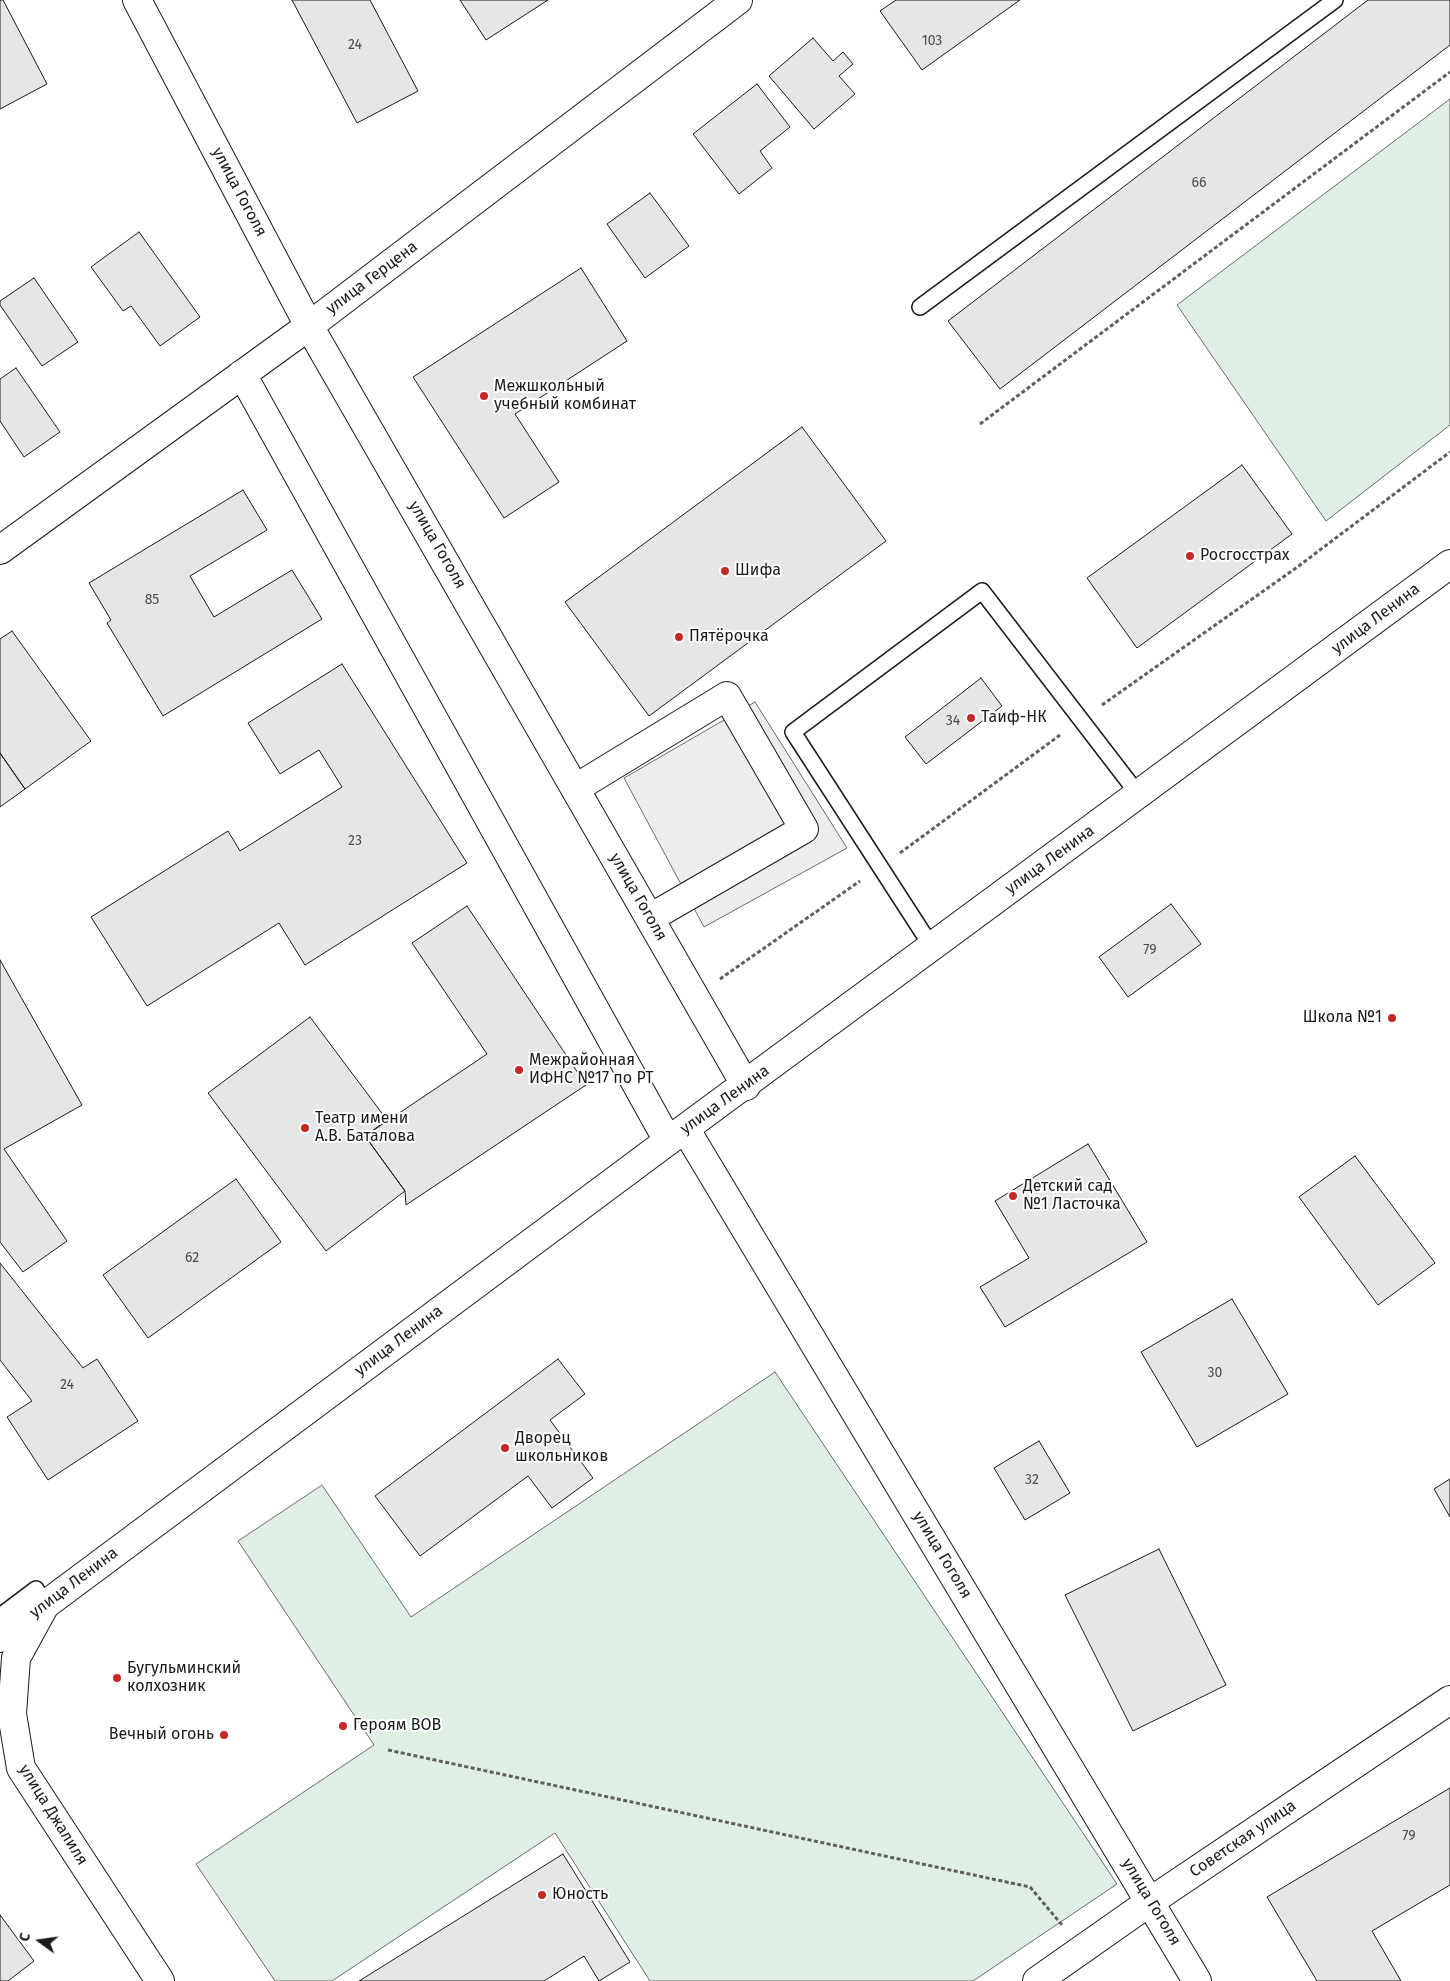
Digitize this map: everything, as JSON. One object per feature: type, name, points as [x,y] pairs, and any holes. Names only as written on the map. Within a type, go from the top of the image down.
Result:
[{"type":"street","name":"улица Гоголя","points":[[137,0],[309,326],[746,1086]]},
{"type":"street","name":"улица Герцена","points":[[0,550],[309,326],[738,0]]},
{"type":"street","name":"улица Гоголя","points":[[242,374],[677,1136],[1151,1901],[1197,1981]]},
{"type":"street","name":"улица Ленина","points":[[0,1638],[1450,564]]},
{"type":"street","points":[[576,788],[727,696],[804,829],[650,918]]},
{"type":"street","name":"улица Джалиля","points":[[45,1605],[16,1658],[12,1714],[20,1768],[160,1981]]},
{"type":"street","name":"Советская улица","points":[[1037,1981],[1151,1901],[1450,1700]]},
{"type":"lane","points":[[920,307],[1335,0]]},
{"type":"lane","points":[[932,947],[793,732],[982,591],[1138,794]]},
{"type":"lane","points":[[0,1616],[36,1589],[45,1605]]},
{"type":"path","points":[[980,424],[1450,72]]},
{"type":"path","points":[[388,1750],[1030,1887],[1082,1949]]},
{"type":"green space","points":[[1450,99],[1450,425],[1326,521],[1177,305]]},
{"type":"green space","points":[[775,1372],[1117,1884],[973,1981],[650,1981],[555,1833],[332,1981],[275,1981],[196,1864],[374,1745],[238,1541],[322,1485],[411,1617]]},
{"type":"shaded area","points":[[755,702],[847,848],[704,927],[624,778]]},
{"type":"building","points":[[0,0],[3,0],[47,84],[0,109]]},
{"type":"building","points":[[292,0],[370,0],[418,91],[357,123]]},
{"type":"building","points":[[460,0],[548,0],[486,40]]},
{"type":"building","points":[[896,0],[1020,0],[922,70],[880,11]]},
{"type":"building","points":[[1368,0],[1450,0],[1450,45],[1000,389],[948,321]]},
{"type":"building","points":[[813,38],[833,61],[843,52],[853,64],[839,76],[855,94],[814,129],[769,76]]},
{"type":"building","points":[[757,84],[790,127],[760,151],[772,168],[739,194],[693,134]]},
{"type":"building","points":[[650,193],[689,246],[645,278],[607,224]]},
{"type":"building","points":[[139,232],[200,317],[160,346],[131,306],[123,311],[91,267]]},
{"type":"building","name":"Межшкольный учебный комбинат","points":[[581,268],[627,341],[515,414],[559,482],[504,518],[413,377]]},
{"type":"building","points":[[34,278],[78,342],[42,366],[0,305],[0,301]]},
{"type":"building","points":[[16,368],[60,432],[24,457],[0,421],[0,379]]},
{"type":"building","name":"Шифа","points":[[802,427],[886,541],[649,716],[565,602]]},
{"type":"building","points":[[1242,465],[1292,534],[1137,648],[1087,578]]},
{"type":"building","points":[[243,490],[267,530],[190,576],[214,617],[292,570],[322,619],[163,716],[107,623],[111,620],[89,583]]},
{"type":"building","points":[[12,631],[91,741],[25,789],[0,753],[0,639]]},
{"type":"building","points":[[342,664],[467,863],[305,965],[279,923],[147,1006],[91,917],[228,831],[240,851],[342,787],[319,750],[280,774],[248,723]]},
{"type":"building","points":[[981,678],[1002,706],[926,764],[905,737]]},
{"type":"building","points":[[0,753],[25,789],[0,807]]},
{"type":"building","points":[[1171,904],[1201,944],[1128,997],[1099,957]]},
{"type":"building","name":"Межрайонная ИФНС №17 по РТ","points":[[467,906],[586,1085],[406,1205],[405,1191],[365,1136],[487,1054],[412,943]]},
{"type":"building","points":[[0,960],[82,1105],[4,1149],[67,1241],[23,1272],[0,1242]]},
{"type":"building","name":"Театр имени А.В. Баталова","points":[[310,1017],[387,1120],[365,1136],[405,1191],[326,1251],[208,1093]]},
{"type":"building","points":[[1088,1144],[1147,1242],[1005,1327],[980,1287],[1029,1258],[995,1201]]},
{"type":"building","points":[[1355,1156],[1435,1263],[1378,1305],[1299,1197]]},
{"type":"building","points":[[236,1179],[281,1242],[148,1338],[103,1275]]},
{"type":"building","points":[[0,1263],[83,1368],[97,1359],[138,1421],[48,1480],[7,1417],[32,1401],[0,1360]]},
{"type":"building","points":[[1232,1299],[1288,1394],[1197,1447],[1141,1352]]},
{"type":"building","name":"Дворец школьников","points":[[558,1359],[585,1394],[550,1420],[593,1478],[552,1508],[528,1476],[420,1556],[375,1496]]},
{"type":"building","points":[[1039,1441],[1070,1493],[1025,1520],[994,1468]]},
{"type":"building","points":[[1450,1479],[1450,1517],[1434,1489]]},
{"type":"building","points":[[1159,1549],[1226,1685],[1133,1731],[1065,1595]]},
{"type":"building","points":[[1450,1788],[1450,1885],[1372,1931],[1401,1981],[1317,1981],[1267,1897]]},
{"type":"building","name":"Юность","points":[[563,1854],[630,1962],[599,1981],[584,1956],[544,1981],[359,1981]]},
{"type":"building","points":[[0,1915],[34,1961],[8,1981],[0,1981]]},
{"type":"place","name":"Межшкольный учебный комбинат","points":[[484,396]]},
{"type":"place","name":"Росгосстрах","points":[[1190,556]]},
{"type":"place","name":"Шифа","points":[[725,571]]},
{"type":"place","name":"Пятёрочка","points":[[679,637]]},
{"type":"place","name":"Таиф-НК","points":[[971,718]]},
{"type":"place","name":"Школа №1","points":[[1392,1018]]},
{"type":"place","name":"Межрайонная ИФНС №17 по РТ","points":[[519,1070]]},
{"type":"place","name":"Театр имени А.В. Баталова","points":[[305,1128]]},
{"type":"place","name":"Детский сад №1 Ласточка","points":[[1013,1196]]},
{"type":"place","name":"Дворец школьников","points":[[505,1448]]},
{"type":"place","name":"Бугульминский колхозник","points":[[117,1678]]},
{"type":"place","name":"Героям ВОВ","points":[[343,1726]]},
{"type":"place","name":"Вечный огонь","points":[[224,1735]]},
{"type":"place","name":"Юность","points":[[542,1895]]}]
